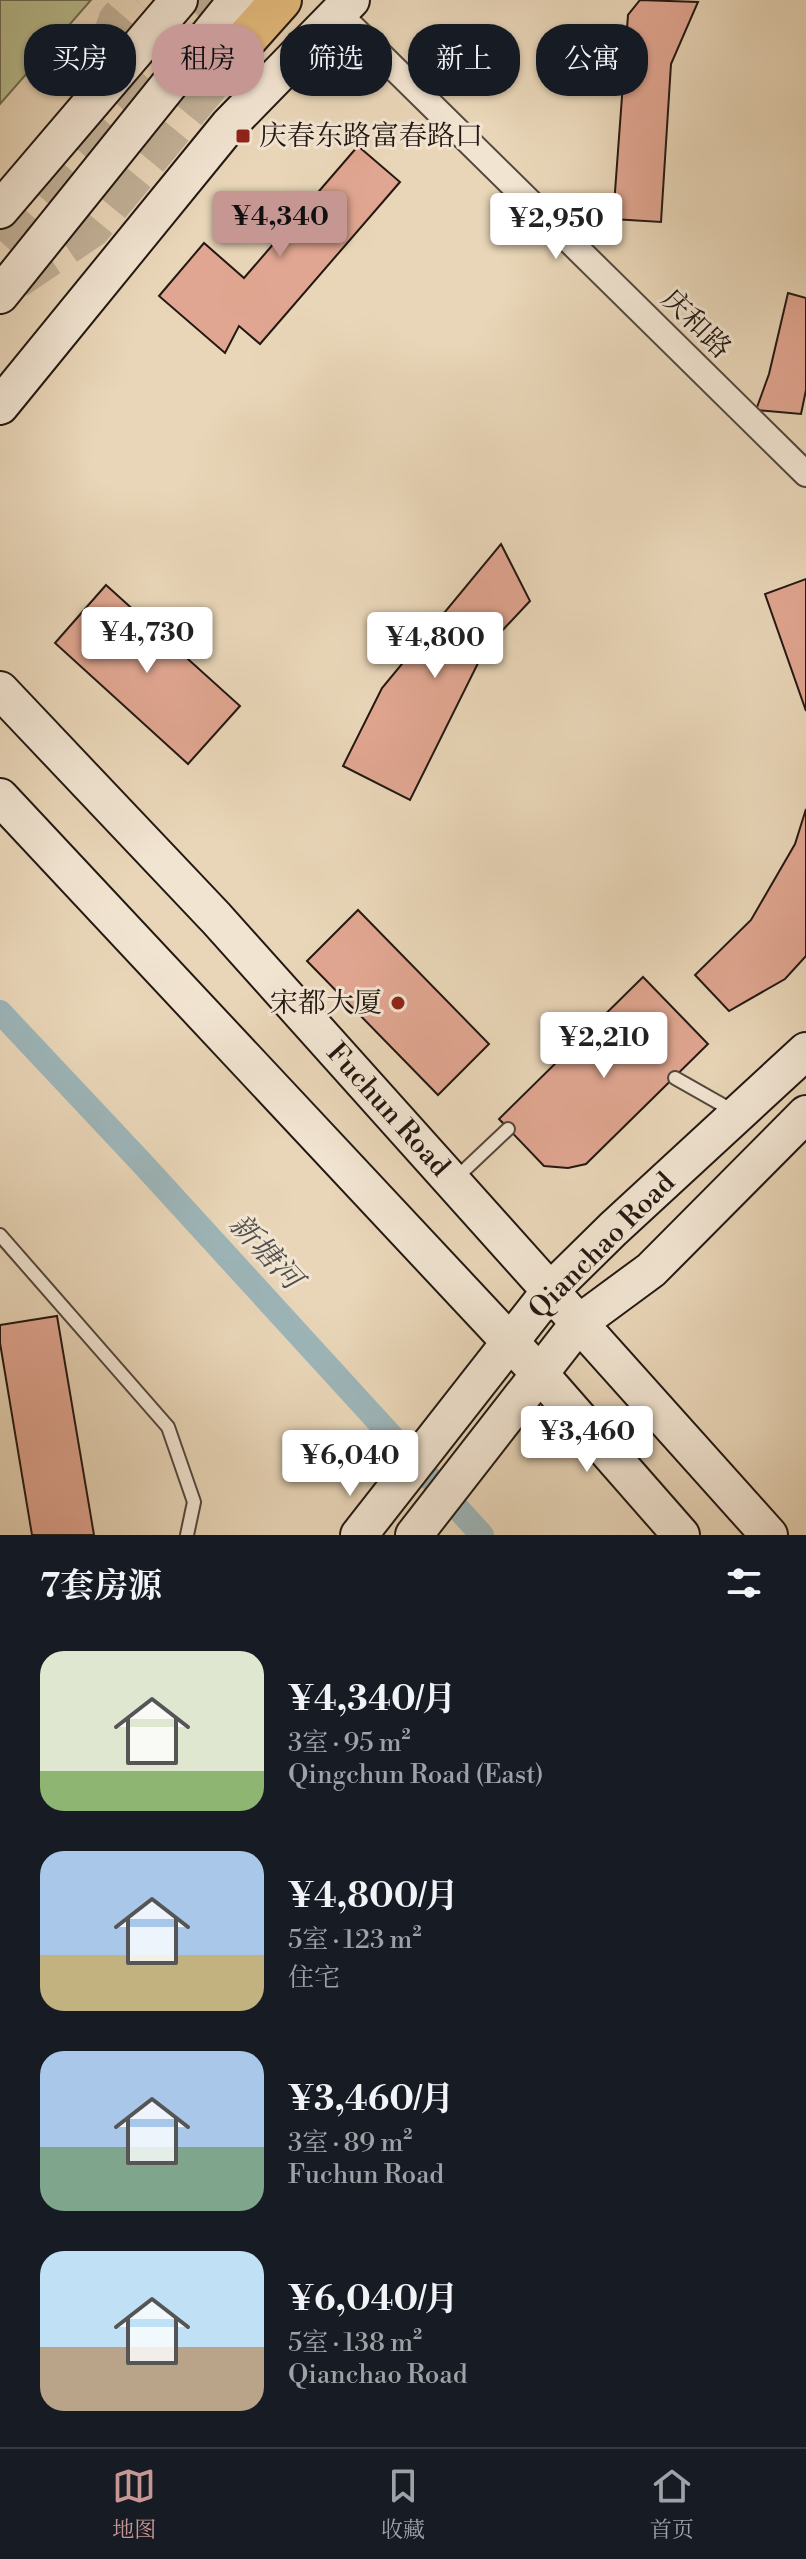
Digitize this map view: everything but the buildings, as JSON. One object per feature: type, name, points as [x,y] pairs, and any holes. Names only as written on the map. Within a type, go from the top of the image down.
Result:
[{"type":"main road","points":[[0,210],[179,0]]},
{"type":"main road","points":[[0,295],[242,19],[281,0]]},
{"type":"main road","points":[[0,406],[229,125],[345,7]]},
{"type":"main road","name":"Fuchun Road","points":[[0,690],[216,918],[769,1535]]},
{"type":"main road","points":[[0,797],[539,1373],[681,1535]]},
{"type":"main road","name":"Qianchao Road","points":[[359,1535],[550,1291],[806,1051]]},
{"type":"main road","name":"Qianchao Road","points":[[416,1532],[579,1323],[651,1270],[806,1114]]},
{"type":"street","name":"庆和路","points":[[345,7],[806,474]]},
{"type":"lane","points":[[675,1078],[738,1113]]},
{"type":"lane","points":[[453,1182],[508,1129]]},
{"type":"lane","points":[[0,1235],[168,1427],[194,1502],[187,1535]]},
{"type":"green space","points":[[0,0],[91,0],[70,24],[24,24],[24,77],[0,104]]},
{"type":"waterway","name":"新塘河","points":[[0,1012],[482,1535]]},
{"type":"tunnel","points":[[89,109],[118,21],[136,0]]},
{"type":"tunnel","points":[[0,241],[215,0]]},
{"type":"tunnel","points":[[16,279],[91,228],[200,96]]},
{"type":"place","name":"庆春东路富春路口","points":[[243,136]]},
{"type":"place","name":"宋都大厦","points":[[398,1003]]}]
